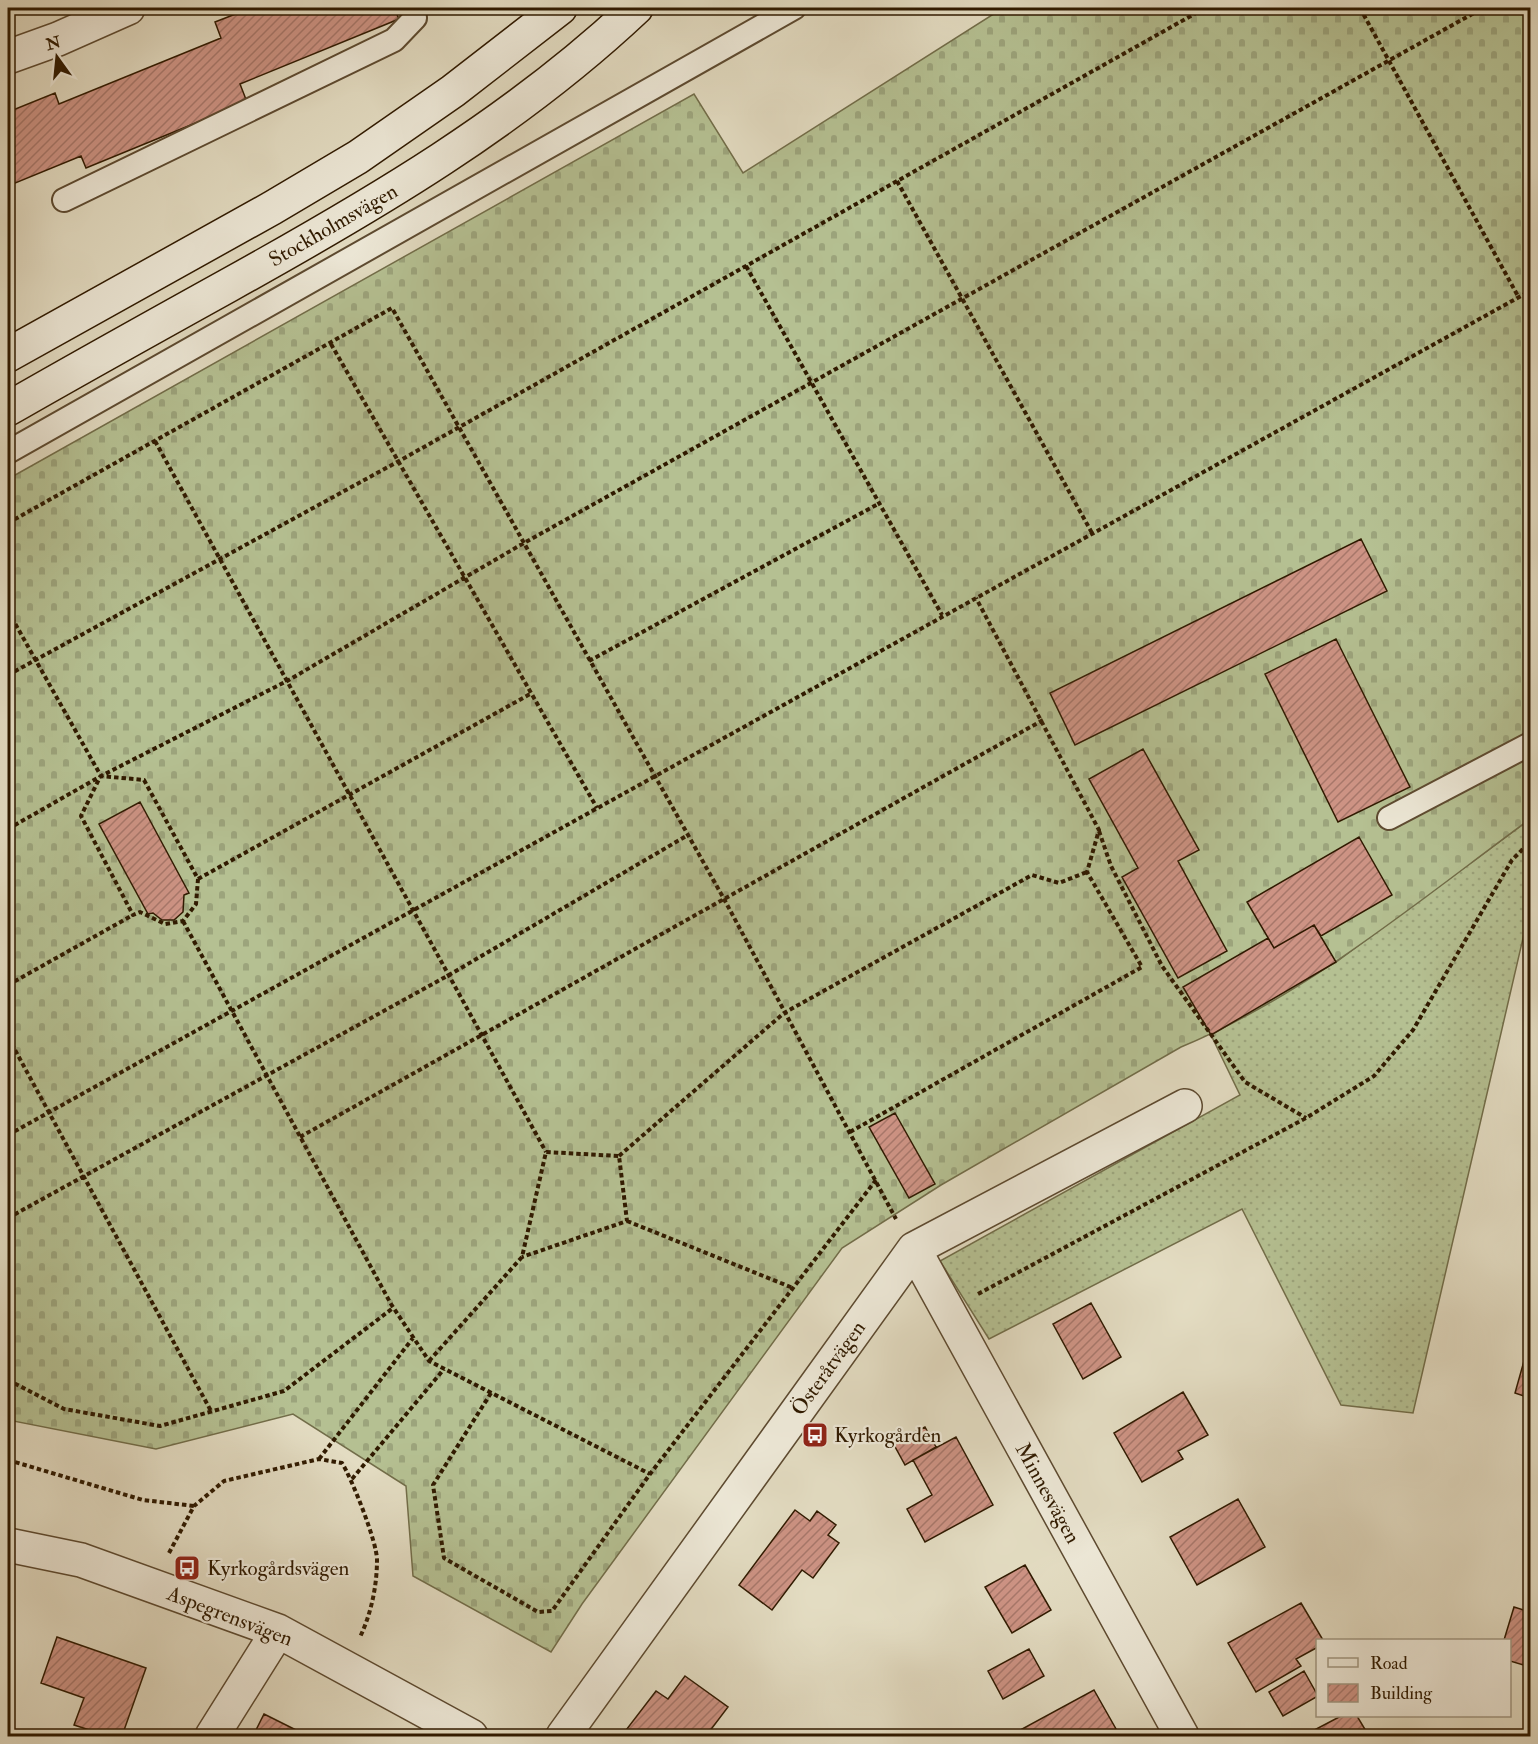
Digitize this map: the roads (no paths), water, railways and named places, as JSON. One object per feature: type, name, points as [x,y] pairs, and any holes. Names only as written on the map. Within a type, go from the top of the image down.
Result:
[{"type":"street","points":[[8,57],[58,39],[128,8]]},
{"type":"street","points":[[525,36],[544,8]]},
{"type":"street","points":[[8,355],[272,208],[358,157],[453,91],[560,8]]},
{"type":"street","name":"Stockholmsvägen","points":[[8,409],[334,227],[413,179],[543,88],[636,8]]},
{"type":"street","name":"Österåtvägen","points":[[563,1737],[914,1249],[1185,1106]]},
{"type":"street","name":"Minnesvägen","points":[[914,1249],[1182,1737]]},
{"type":"street","name":"Aspegrensvägen","points":[[8,1545],[81,1560],[279,1631],[471,1737]]},
{"type":"street","points":[[212,1737],[279,1631]]},
{"type":"lane","points":[[64,200],[394,40],[415,18],[414,8]]},
{"type":"lane","points":[[8,452],[794,8]]},
{"type":"lane","points":[[1389,818],[1530,744]]},
{"type":"place","name":"Kyrkogården","points":[[815,1435]]},
{"type":"place","name":"Kyrkogårdsvägen","points":[[187,1568]]}]
